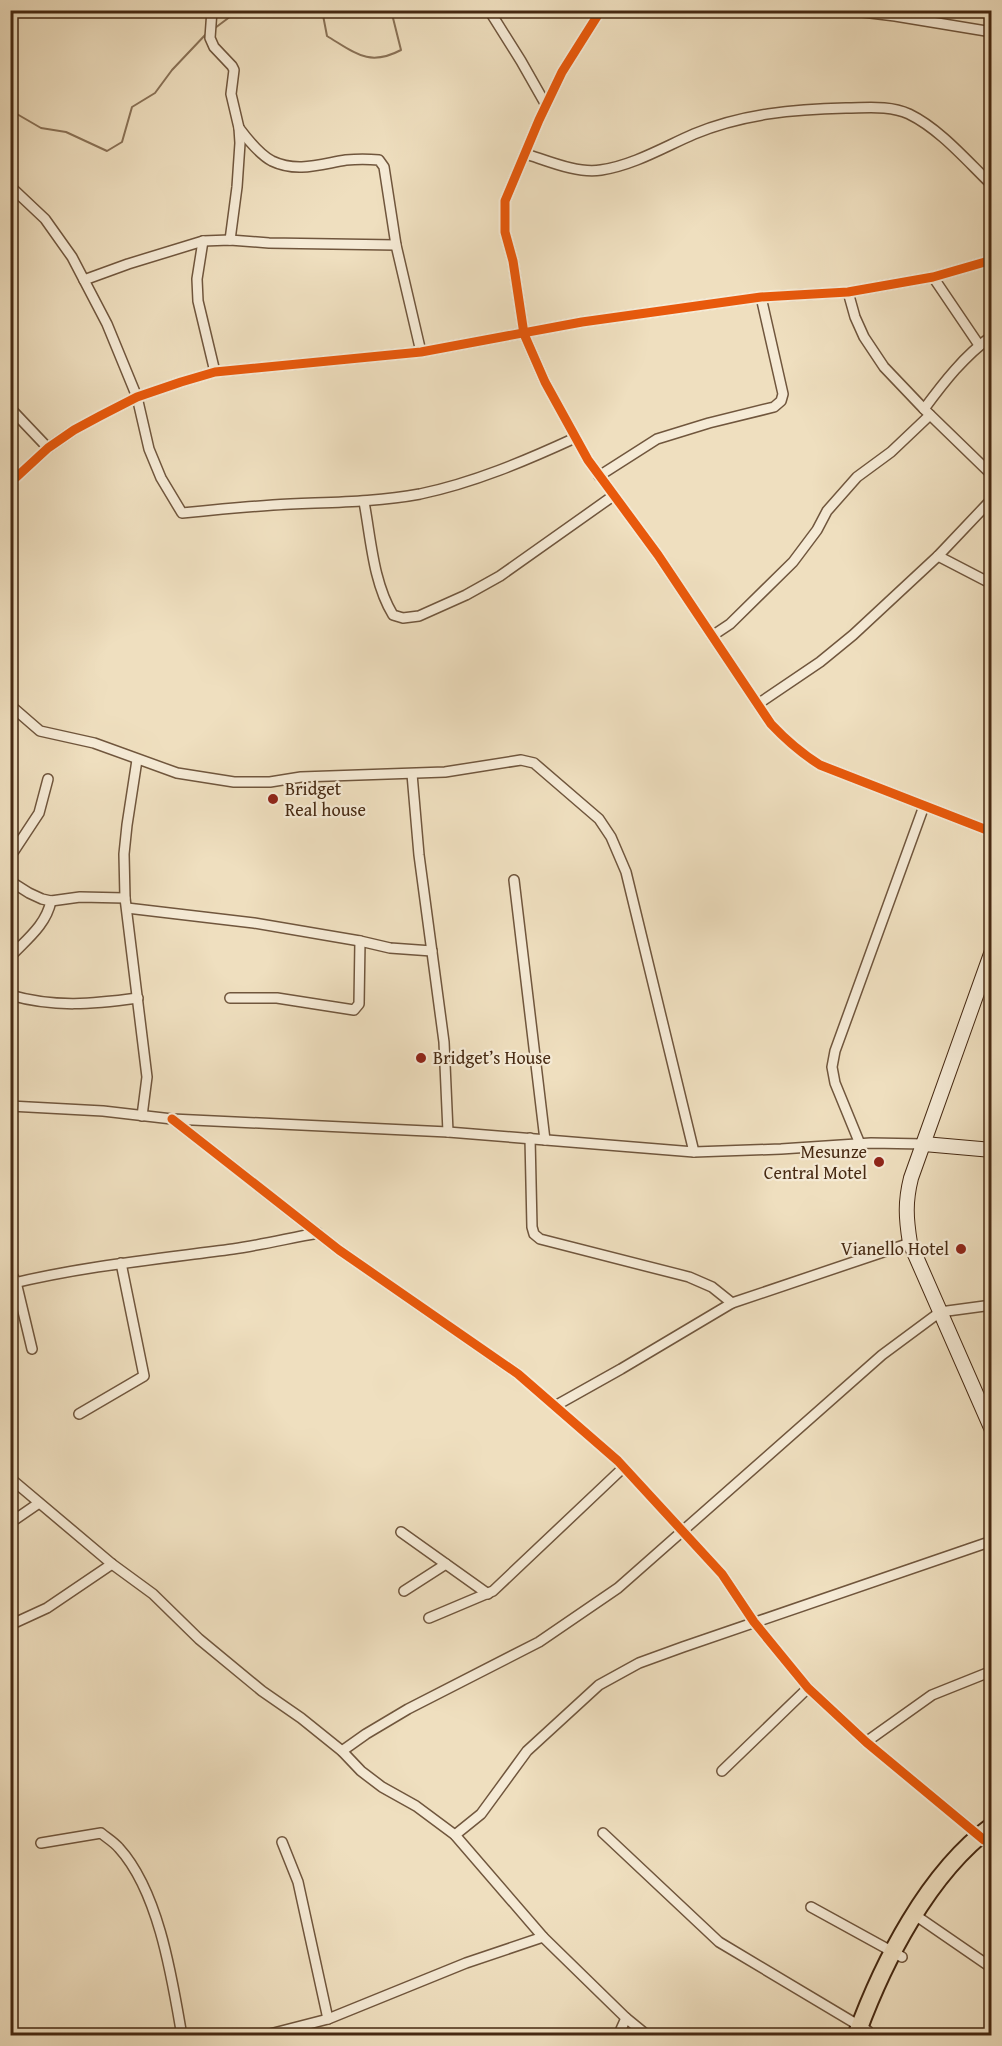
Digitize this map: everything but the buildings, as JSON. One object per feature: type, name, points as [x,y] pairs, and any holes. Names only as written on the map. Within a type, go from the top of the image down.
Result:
[{"type":"highway","points":[[863,2032],[883,1994],[898,1955],[919,1917],[987,1834]]},
{"type":"street","points":[[212,10],[210,38],[214,47],[234,70],[231,94],[239,128],[237,187],[230,240]]},
{"type":"street","points":[[489,10],[546,105]]},
{"type":"street","points":[[601,10],[562,72],[505,201],[505,232],[513,261],[524,334],[545,382],[575,438],[599,476],[658,555],[771,724],[783,737],[798,751],[820,765],[992,832]]},
{"type":"street","points":[[846,10],[895,15],[992,32]]},
{"type":"street","points":[[526,154],[569,168],[599,171],[641,159],[732,120],[772,113],[837,108],[887,108],[909,114],[930,128],[992,185]]},
{"type":"street","points":[[239,128],[254,147],[271,160],[290,167],[311,167],[348,160],[379,160],[384,167],[396,245],[421,352]]},
{"type":"street","points":[[10,186],[45,219],[72,256],[107,324],[137,397],[149,449],[161,478],[182,513],[273,505],[364,502],[418,494],[457,485],[538,455],[575,438]]},
{"type":"street","points":[[84,280],[147,257],[203,241],[396,245]]},
{"type":"street","points":[[203,241],[197,279],[198,301],[215,372]]},
{"type":"street","points":[[10,483],[48,448],[74,430],[137,397],[215,372],[421,352],[582,322],[761,297],[848,292],[933,277],[992,260]]},
{"type":"street","points":[[933,277],[979,345]]},
{"type":"street","points":[[848,292],[864,337],[884,367],[992,475]]},
{"type":"street","points":[[599,476],[657,439],[774,407],[781,401],[783,394],[761,297]]},
{"type":"street","points":[[712,636],[730,624],[793,562],[817,530],[827,511],[857,477],[891,452],[927,412],[951,374],[979,345],[992,336]]},
{"type":"street","points":[[10,408],[48,448]]},
{"type":"street","points":[[364,502],[382,593],[393,615],[403,618],[430,612],[500,576],[614,496]]},
{"type":"street","points":[[758,704],[820,662],[854,635],[938,556],[992,499]]},
{"type":"street","points":[[938,556],[992,584]]},
{"type":"street","points":[[10,705],[40,731],[94,743],[137,760],[177,772],[234,782],[270,782],[301,777],[445,772],[501,762],[529,761],[599,819],[611,837],[626,872],[694,1152]]},
{"type":"street","points":[[137,760],[126,825],[124,854],[126,903],[147,1077],[142,1116]]},
{"type":"street","points":[[412,774],[419,855],[444,1042],[448,1132]]},
{"type":"street","points":[[10,857],[39,813],[45,798],[48,779]]},
{"type":"street","points":[[860,1144],[835,1083],[832,1067],[835,1051],[924,806]]},
{"type":"street","points":[[514,879],[545,1140]]},
{"type":"street","points":[[10,881],[29,893],[51,901],[80,897],[126,903],[360,941],[390,948],[432,951]]},
{"type":"street","points":[[10,957],[44,921],[51,901]]},
{"type":"street","points":[[230,998],[278,998],[354,1010],[359,1004],[360,941]]},
{"type":"street","points":[[992,951],[911,1178],[906,1201],[910,1243],[992,1430]]},
{"type":"street","points":[[10,995],[34,1002],[63,1004],[86,1004],[138,998]]},
{"type":"street","points":[[10,1106],[103,1111],[172,1119],[448,1132],[694,1152],[860,1144],[924,1144],[992,1150]]},
{"type":"street","points":[[172,1119],[339,1250],[519,1374],[624,1467],[683,1530],[722,1574],[753,1622],[807,1688],[866,1742],[987,1834]]},
{"type":"street","points":[[530,1138],[532,1227],[534,1234],[540,1239],[689,1277],[711,1287],[732,1303]]},
{"type":"street","points":[[13,1283],[63,1272],[235,1249],[318,1233]]},
{"type":"street","points":[[555,1406],[732,1303],[910,1243]]},
{"type":"street","points":[[79,1414],[144,1376],[121,1263]]},
{"type":"street","points":[[10,1271],[32,1349]]},
{"type":"street","points":[[342,1751],[408,1709],[539,1642],[618,1588],[882,1355],[940,1312],[992,1305]]},
{"type":"street","points":[[429,1618],[493,1592],[624,1467]]},
{"type":"street","points":[[10,1478],[112,1564],[153,1594],[199,1639],[262,1691],[301,1718],[382,1787],[416,1806],[455,1835],[543,1937],[626,2018],[648,2036]]},
{"type":"street","points":[[10,1523],[39,1503]]},
{"type":"street","points":[[401,1532],[488,1594]]},
{"type":"street","points":[[455,1835],[481,1814],[527,1751],[599,1685],[639,1663],[992,1541]]},
{"type":"street","points":[[10,1624],[47,1608],[112,1564]]},
{"type":"street","points":[[404,1592],[446,1564]]},
{"type":"street","points":[[866,1742],[932,1695],[992,1671]]},
{"type":"street","points":[[722,1771],[807,1688]]},
{"type":"street","points":[[41,1843],[101,1833],[118,1846],[131,1863],[147,1893],[170,1963],[182,2036]]},
{"type":"street","points":[[603,1833],[719,1942],[863,2032]]},
{"type":"street","points":[[282,1842],[298,1882],[328,2019]]},
{"type":"street","points":[[811,1907],[898,1955]]},
{"type":"street","points":[[919,1917],[992,1968]]},
{"type":"street","points":[[262,2036],[328,2019],[466,1962],[543,1937]]},
{"type":"street","points":[[618,2036],[626,2018]]},
{"type":"waterway","points":[[215,28],[239,10]]},
{"type":"waterway","points":[[322,10],[327,36],[354,52],[371,58],[390,55],[401,50],[391,10]]},
{"type":"waterway","points":[[10,110],[41,128],[66,132],[107,151],[122,142],[132,107],[155,93],[172,70],[207,33]]},
{"type":"cycle path","points":[[601,10],[562,72],[505,201],[505,232],[513,261],[524,334],[545,382],[588,460],[658,555],[771,724],[788,741],[820,765],[992,832]]},
{"type":"cycle path","points":[[10,483],[48,448],[74,430],[137,397],[215,372],[421,352],[582,322],[761,297],[848,292],[933,277],[992,260]]},
{"type":"cycle path","points":[[172,1119],[339,1250],[518,1374],[618,1461],[722,1574],[754,1622],[808,1688],[866,1742],[984,1840]]},
{"type":"place","name":"Bridget Real house","points":[[273,799]]},
{"type":"place","name":"Bridget’s House","points":[[421,1058]]},
{"type":"place","name":"Mesunze Central Motel","points":[[879,1162]]},
{"type":"place","name":"Vianello Hotel","points":[[961,1249]]}]
